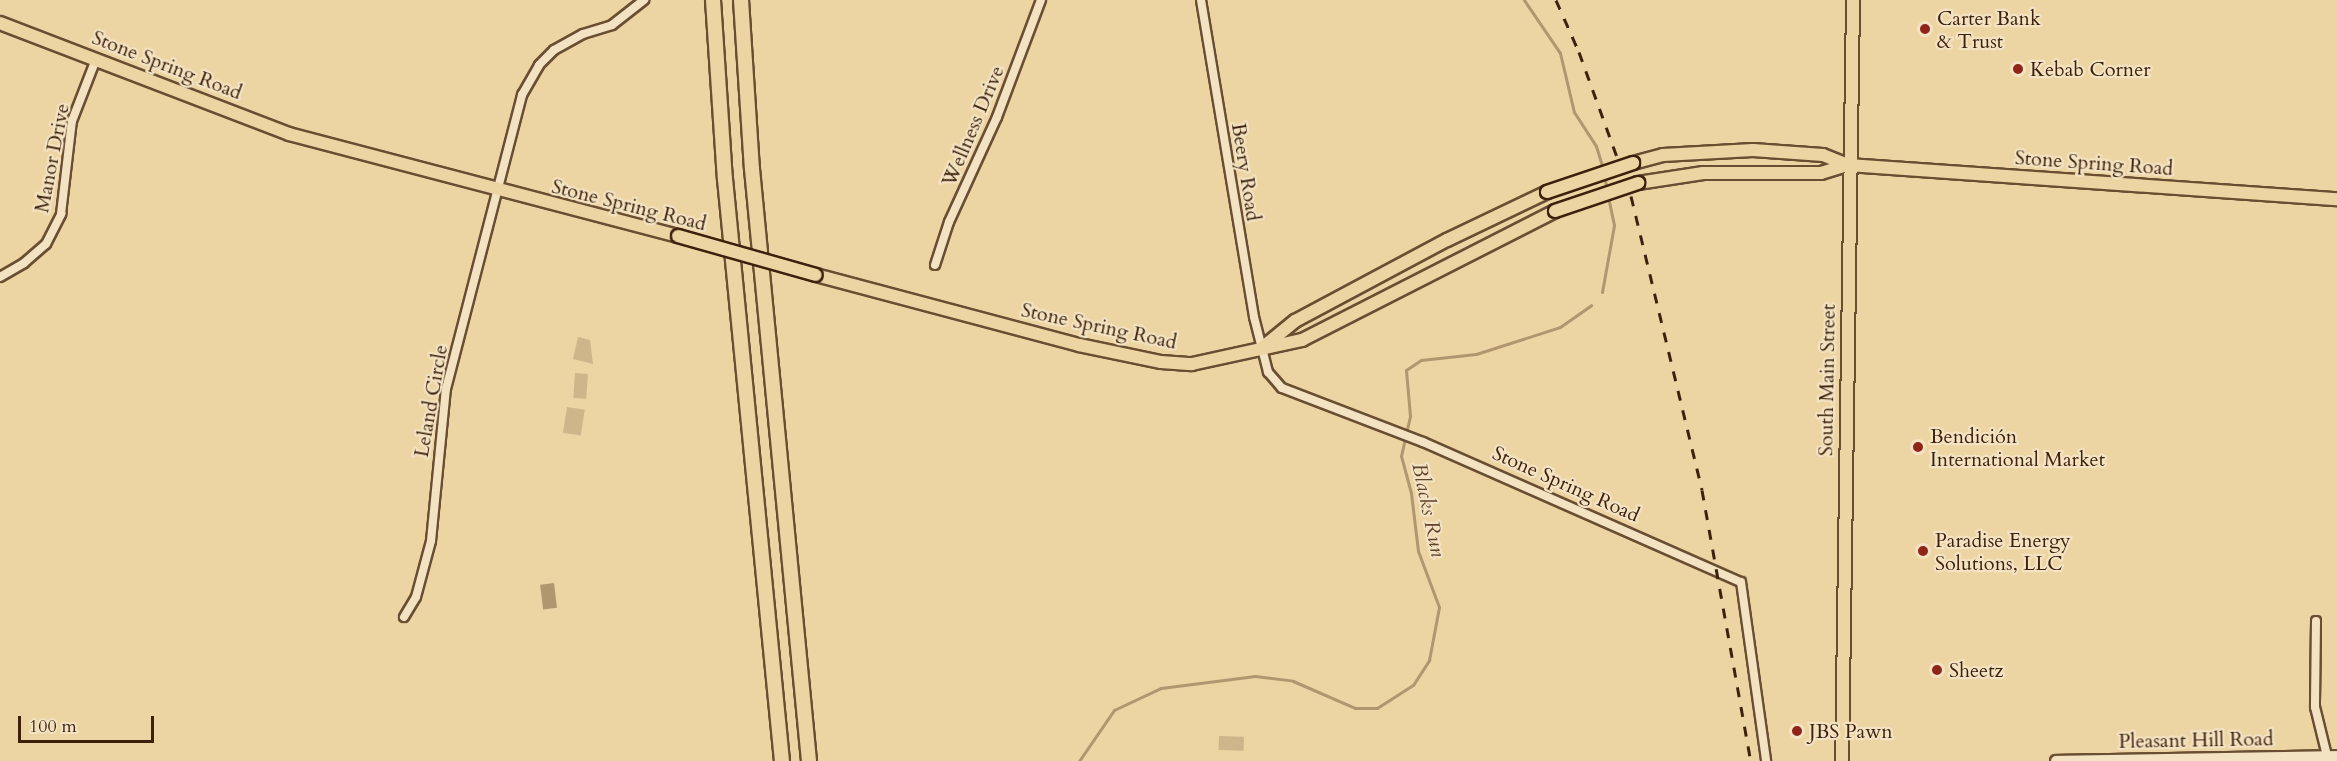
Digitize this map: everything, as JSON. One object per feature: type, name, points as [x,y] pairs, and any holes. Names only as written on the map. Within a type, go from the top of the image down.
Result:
[{"type":"highway","points":[[713,0],[724,171],[782,761]]},
{"type":"highway","points":[[741,0],[753,179],[809,761]]},
{"type":"main road","name":"South Main Street","points":[[1842,761],[1848,165],[1853,0]]},
{"type":"main road","name":"Stone Spring Road","points":[[0,23],[289,134],[497,191],[678,236],[816,275],[1161,363],[1211,362],[1261,348],[1302,340],[1555,211],[1638,183],[1703,173],[1821,173],[1848,165]]},
{"type":"main road","name":"Stone Spring Road","points":[[1261,348],[1295,321],[1447,240],[1547,192],[1663,155],[1753,150],[1823,155],[1848,165],[2337,198]]},
{"type":"street","name":"Leland Circle","points":[[404,616],[416,597],[431,540],[446,389],[522,95],[539,65],[565,43],[612,25],[644,0]]},
{"type":"street","name":"Wellness Drive","points":[[935,266],[950,222],[997,117],[1041,0]]},
{"type":"street","name":"Beery Road","points":[[1201,0],[1261,348]]},
{"type":"street","name":"Manor Drive","points":[[0,277],[24,263],[46,244],[61,214],[72,121],[96,59]]},
{"type":"street","name":"Stone Spring Road","points":[[1261,348],[1268,372],[1282,388],[1394,429],[1741,582],[1766,761]]},
{"type":"street","points":[[2316,621],[2315,707],[2332,756]]},
{"type":"street","name":"Pleasant Hill Road","points":[[2056,761],[2332,756]]},
{"type":"shaded area","points":[[578,337],[590,340],[593,364],[573,359]]},
{"type":"shaded area","points":[[575,373],[588,374],[586,399],[573,398]]},
{"type":"shaded area","points":[[567,407],[585,410],[581,435],[563,433]]},
{"type":"shaded area","points":[[554,583],[557,608],[543,610],[540,585]]},
{"type":"shaded area","points":[[1219,736],[1244,737],[1243,751],[1219,750]]},
{"type":"waterway","name":"Blacks Run","points":[[1524,0],[1560,53],[1574,112],[1596,146],[1603,169]]},
{"type":"waterway","name":"Blacks Run","points":[[1604,175],[1607,190]]},
{"type":"waterway","name":"Blacks Run","points":[[1602,292],[1614,225],[1608,196]]},
{"type":"waterway","name":"Blacks Run","points":[[1079,761],[1114,710],[1161,688],[1255,676],[1293,681],[1355,708],[1377,708],[1413,685],[1429,660],[1439,607],[1418,551],[1411,493],[1401,456],[1410,416],[1406,370],[1421,360],[1476,354],[1560,327],[1591,305]]},
{"type":"railway","points":[[1556,0],[1579,52],[1631,196],[1702,490],[1751,761]]},
{"type":"place","name":"Carter Bank & Trust","points":[[1925,29]]},
{"type":"place","name":"Kebab Corner","points":[[2018,69]]},
{"type":"place","name":"Bendición International Market","points":[[1918,447]]},
{"type":"place","name":"Paradise Energy Solutions, LLC","points":[[1923,551]]},
{"type":"place","name":"Sheetz","points":[[1937,670]]},
{"type":"place","name":"JBS Pawn","points":[[1797,731]]}]
